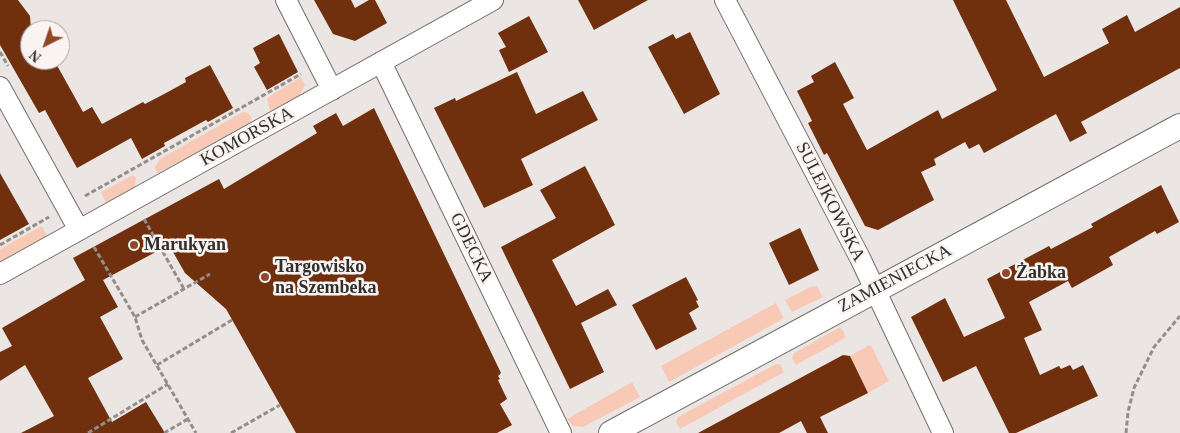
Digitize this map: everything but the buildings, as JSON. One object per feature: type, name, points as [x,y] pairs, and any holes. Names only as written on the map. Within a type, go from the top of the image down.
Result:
[{"type":"street","points":[[286,0],[332,90]]},
{"type":"street","name":"KOMORSKA","points":[[0,274],[85,236],[332,90],[493,0]]},
{"type":"street","name":"SULEJKOWSKA","points":[[725,0],[860,258],[943,433]]},
{"type":"street","name":"GDECKA","points":[[381,62],[561,433]]},
{"type":"street","points":[[0,87],[85,236]]},
{"type":"street","name":"ZAMIENIECKA","points":[[611,433],[1180,126]]},
{"type":"path","points":[[0,52],[10,69]]},
{"type":"path","points":[[84,196],[304,72]]},
{"type":"path","points":[[0,246],[48,219],[50,211]]},
{"type":"path","points":[[141,214],[184,289]]},
{"type":"path","points":[[85,236],[135,318],[142,340],[196,433]]},
{"type":"path","points":[[135,318],[210,274]]},
{"type":"path","points":[[1126,433],[1128,412],[1134,388],[1154,347],[1180,316]]},
{"type":"path","points":[[156,364],[232,320]]},
{"type":"path","points":[[88,433],[168,384]]},
{"type":"path","points":[[231,433],[280,405]]},
{"type":"path","points":[[164,433],[188,419]]},
{"type":"shaded area","points":[[301,77],[305,85],[299,96],[270,111],[267,99]]},
{"type":"shaded area","points":[[243,112],[248,113],[252,118],[250,123],[158,173],[156,171],[155,167],[160,159]]},
{"type":"shaded area","points":[[133,175],[136,178],[135,187],[106,203],[101,192]]},
{"type":"shaded area","points":[[42,226],[47,236],[0,263],[0,249]]},
{"type":"shaded area","points":[[817,286],[823,297],[792,312],[785,300],[810,287]]},
{"type":"shaded area","points":[[776,303],[783,317],[781,320],[669,382],[661,366]]},
{"type":"shaded area","points":[[840,327],[844,332],[845,338],[796,365],[792,358],[794,353]]},
{"type":"shaded area","points":[[869,345],[872,347],[889,381],[868,393],[850,356]]},
{"type":"shaded area","points":[[776,364],[780,364],[784,372],[680,429],[676,422],[678,417]]},
{"type":"shaded area","points":[[632,382],[640,397],[583,427],[573,426],[567,419]]},
{"type":"place","name":"Marukyan","points":[[134,245]]},
{"type":"place","name":"Żabka","points":[[1006,273]]},
{"type":"place","name":"Targowisko na Szembeka","points":[[265,277]]}]
